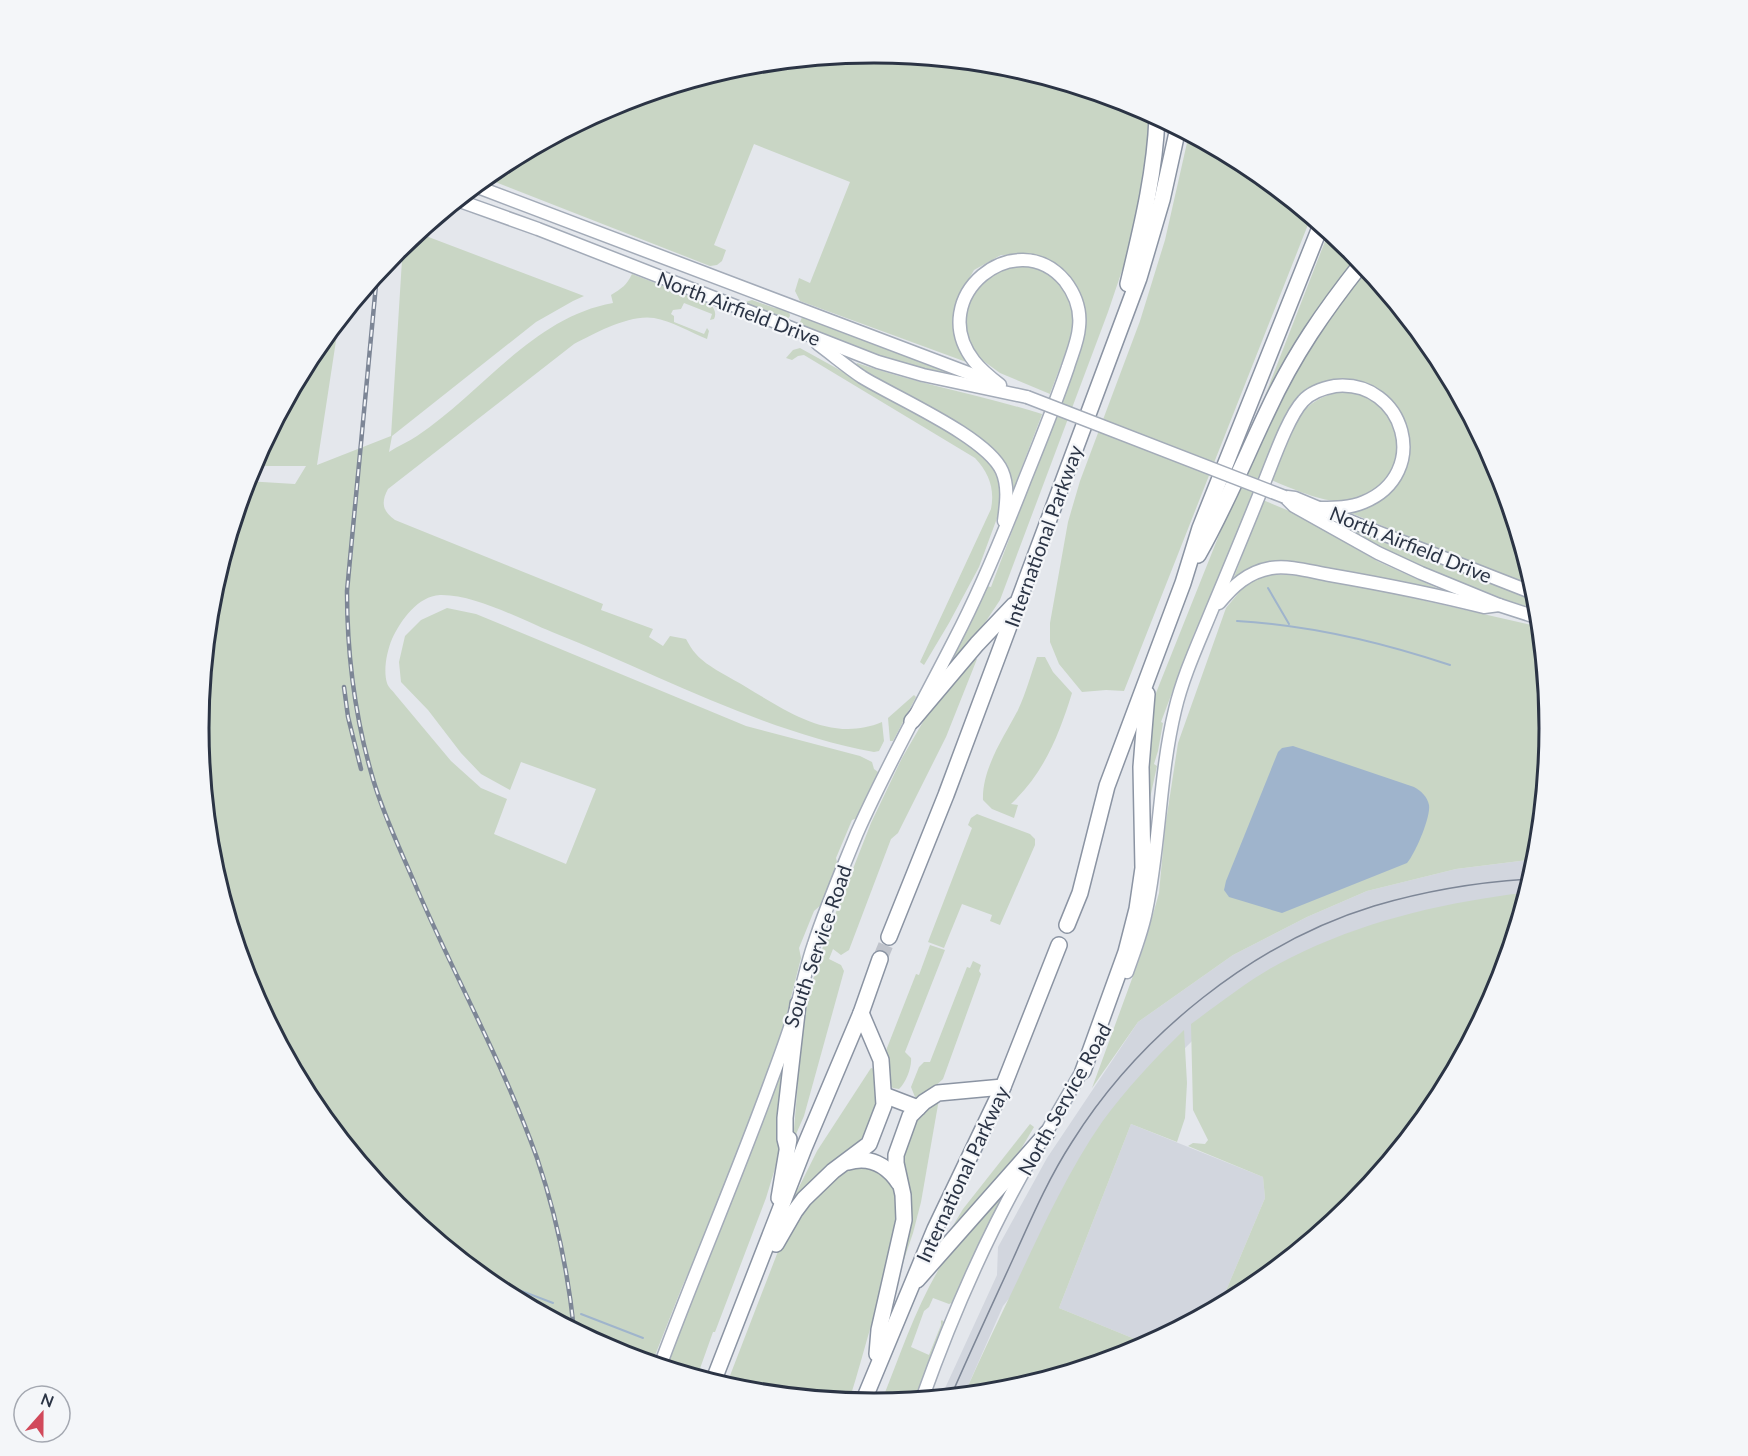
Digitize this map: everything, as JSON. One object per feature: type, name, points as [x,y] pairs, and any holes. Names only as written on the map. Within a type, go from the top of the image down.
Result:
[{"type":"highway","points":[[1110,356],[1147,200],[1156,127]]},
{"type":"highway","name":"International Parkway","points":[[889,937],[1020,598],[1110,356],[1150,241],[1176,136]]},
{"type":"highway","points":[[1067,925],[1080,893],[1107,786],[1183,583],[1200,528],[1318,233]]},
{"type":"highway","points":[[1183,583],[1210,534],[1294,359],[1330,302],[1356,271]]},
{"type":"highway","points":[[912,721],[976,644],[1020,598]]},
{"type":"highway","points":[[1083,1071],[1101,1020],[1105,993],[1137,909],[1143,868],[1141,767],[1150,667]]},
{"type":"highway","name":"International Parkway","points":[[867,1393],[907,1292],[957,1179],[1003,1087],[1059,945]]},
{"type":"highway","points":[[716,1373],[777,1217],[861,1013],[880,959]]},
{"type":"highway","points":[[777,1217],[780,1181],[787,1147],[785,1118],[798,1004]]},
{"type":"highway","points":[[756,1272],[771,1253],[795,1211],[818,1185],[869,1144],[884,1105],[884,1095],[881,1060],[861,1013]]},
{"type":"highway","points":[[876,1369],[879,1330],[902,1231],[904,1206],[896,1155],[910,1116],[938,1093],[1003,1087]]},
{"type":"highway","points":[[884,1095],[918,1108]]},
{"type":"highway","points":[[907,1292],[1047,1133]]},
{"type":"highway","points":[[845,1163],[858,1160],[875,1162],[891,1173],[901,1185]]},
{"type":"main road","name":"North Airfield Drive","points":[[484,189],[1000,385],[1285,497],[1295,498],[1524,589]]},
{"type":"main road","name":"North Airfield Drive","points":[[466,203],[878,362],[923,375],[1026,397]]},
{"type":"main road","points":[[1000,385],[975,363],[964,342],[959,317],[963,301],[978,278],[993,268],[1019,261],[1040,264],[1059,275],[1069,286],[1077,301],[1079,327],[1064,379],[1002,538]]},
{"type":"main road","points":[[805,334],[862,376],[952,427],[990,454],[1002,471],[1006,484],[1006,509],[1002,538]]},
{"type":"main road","name":"North Service Road","points":[[925,1391],[987,1241],[1006,1201],[1083,1071],[1109,1018],[1142,930],[1150,890],[1168,744],[1176,708],[1186,676],[1280,443],[1304,400],[1317,391],[1344,386],[1374,394],[1389,407],[1397,418],[1404,437],[1405,448],[1399,471],[1384,490],[1364,502],[1347,507],[1320,508]]},
{"type":"main road","name":"North Airfield Drive","points":[[1285,497],[1294,506],[1378,553],[1499,605],[1529,615]]},
{"type":"main road","name":"South Service Road","points":[[663,1359],[772,1079],[798,1004],[807,964],[858,831],[912,721],[957,637],[1002,538]]},
{"type":"main road","points":[[1211,614],[1240,580],[1273,567],[1379,584],[1484,607],[1499,605]]},
{"type":"shaded area","points":[[1525,860],[1513,911],[1194,1039],[1129,1105],[1015,1291],[1003,1306],[968,1386],[945,1389],[997,1275],[998,1247],[1047,1158],[1138,1022],[1233,955],[1307,917],[1367,891],[1456,869]]},
{"type":"shaded area","points":[[1131,1124],[1263,1177],[1265,1198],[1226,1292],[1168,1324],[1135,1339],[1059,1308]]},
{"type":"green space","points":[[831,64],[917,64],[1004,76],[1088,98],[1151,124],[1151,142],[1136,229],[1108,312],[1000,600],[969,647],[935,686],[968,627],[986,586],[991,587],[1068,384],[1079,350],[1070,278],[1057,266],[1030,254],[1001,255],[974,270],[958,298],[955,328],[969,363],[800,301],[795,291],[799,278],[810,283],[850,182],[754,144],[714,245],[726,250],[722,261],[710,266],[495,182],[541,152],[580,132],[660,98],[744,76]]},
{"type":"green space","points":[[1187,142],[1243,175],[1279,200],[1308,225],[1124,691],[1082,692],[1059,664],[1050,642],[1050,623],[1068,522],[1080,481],[1140,321],[1165,240]]},
{"type":"green space","points":[[427,236],[584,296],[536,322],[392,436],[389,452],[441,419],[533,340],[584,311],[613,303],[611,295],[628,281],[632,274],[710,304],[714,309],[714,319],[710,320],[712,314],[684,303],[681,309],[673,310],[671,314],[674,316],[674,322],[704,334],[707,328],[709,331],[707,339],[667,322],[645,318],[613,325],[574,344],[388,489],[384,498],[385,510],[395,520],[603,604],[601,610],[653,629],[649,637],[663,646],[670,636],[686,639],[696,654],[713,668],[794,715],[828,727],[846,729],[864,728],[882,722],[884,741],[879,751],[874,752],[832,743],[710,700],[497,608],[453,596],[432,596],[418,604],[400,624],[390,644],[385,672],[389,687],[451,761],[481,788],[507,799],[494,834],[566,864],[596,789],[521,762],[510,790],[481,774],[461,753],[428,710],[401,682],[399,662],[405,636],[421,620],[447,608],[476,614],[746,726],[860,756],[872,762],[874,769],[878,772],[857,818],[852,820],[836,858],[838,866],[821,905],[814,911],[799,948],[801,958],[779,1045],[713,1218],[655,1356],[580,1324],[541,1304],[469,1256],[404,1198],[346,1133],[321,1097],[278,1022],[244,942],[222,858],[210,771],[209,728],[210,685],[222,598],[244,514],[257,482],[295,484],[306,466],[264,466],[298,395],[337,336],[317,465],[391,436],[402,260]]},
{"type":"green space","points":[[1325,240],[1351,265],[1313,318],[1264,407],[1261,406]]},
{"type":"green space","points":[[1025,265],[1045,271],[1062,284],[1073,306],[1072,336],[1050,394],[1000,373],[978,357],[964,329],[968,296],[996,270]]},
{"type":"green space","points":[[1361,276],[1402,323],[1427,359],[1450,396],[1488,474],[1504,514],[1522,583],[1351,513],[1351,509],[1367,505],[1407,454],[1379,393],[1311,391],[1194,634],[1161,722],[1163,723],[1154,764],[1157,766],[1147,812],[1146,754],[1152,703],[1221,530],[1294,374],[1341,299]]},
{"type":"green space","points":[[752,300],[775,308],[783,307],[789,311],[790,316],[786,321],[742,303]]},
{"type":"green space","points":[[804,315],[957,374],[955,377],[883,359],[799,325]]},
{"type":"green space","points":[[800,348],[966,440],[993,464],[1000,481],[1000,510],[979,567],[924,665],[920,662],[991,509],[990,482],[984,469],[975,458],[804,355],[792,360],[786,358],[793,350]]},
{"type":"green space","points":[[857,363],[1042,414],[1012,493],[1004,462],[981,438],[855,366]]},
{"type":"green space","points":[[1345,391],[1372,399],[1385,411],[1393,425],[1397,441],[1396,457],[1391,472],[1381,485],[1368,495],[1342,502],[1311,495],[1271,480],[1295,422],[1303,411],[1328,395]]},
{"type":"green space","points":[[1263,500],[1294,513],[1379,562],[1439,589],[1438,593],[1275,562],[1262,563],[1233,580]]},
{"type":"green space","points":[[1352,527],[1525,594],[1528,611],[1419,566],[1350,530]]},
{"type":"green space","points":[[1270,574],[1304,576],[1373,589],[1530,625],[1538,685],[1539,728],[1538,771],[1525,860],[1456,869],[1367,891],[1307,917],[1233,955],[1138,1022],[1092,1088],[1144,946],[1159,893],[1165,828],[1178,743],[1226,608],[1246,584]]},
{"type":"green space","points":[[973,657],[977,659],[946,737],[898,833],[891,839],[849,950],[841,955],[833,949],[829,959],[841,965],[844,971],[804,1116],[793,1141],[798,1081],[797,1064],[804,1020],[809,993],[825,940],[871,823],[902,758],[927,715]]},
{"type":"green space","points":[[1037,657],[1045,657],[1053,672],[1072,693],[1049,753],[1033,779],[1011,804],[1018,805],[1014,818],[992,809],[983,800],[984,788],[990,765],[1021,704]]},
{"type":"green space","points":[[914,695],[916,697],[893,741],[890,741],[888,718]]},
{"type":"green space","points":[[977,814],[1030,834],[1035,839],[1035,845],[1000,925],[990,921],[992,915],[962,904],[944,948],[928,942],[972,828],[968,825],[971,818]]},
{"type":"green space","points":[[1517,894],[1504,942],[1488,982],[1450,1060],[1402,1133],[1344,1198],[1279,1256],[1226,1292],[1265,1198],[1263,1177],[1188,1146],[1193,1143],[1205,1144],[1208,1140],[1193,1110],[1191,1024],[1264,972],[1317,945],[1371,925],[1455,904]]},
{"type":"green space","points":[[930,945],[945,950],[905,1052],[911,1058],[908,1075],[899,1089],[893,1088],[889,1085],[885,1055],[916,974],[919,975]]},
{"type":"green space","points":[[973,961],[981,965],[979,971],[981,974],[943,1079],[919,1098],[915,1097],[911,1087],[919,1067],[924,1062],[930,1062],[967,967],[970,968]]},
{"type":"green space","points":[[1184,1030],[1187,1083],[1185,1118],[1177,1142],[1131,1124],[1059,1308],[1135,1339],[1088,1358],[1046,1370],[968,1386],[1039,1235],[1079,1159],[1102,1122],[1152,1063]]},
{"type":"green space","points":[[784,1061],[780,1146],[777,1162],[766,1198],[715,1332],[713,1332],[700,1369],[669,1360]]},
{"type":"green space","points":[[871,1068],[878,1070],[882,1098],[863,1145],[788,1209],[817,1151]]},
{"type":"green space","points":[[939,1099],[921,1202],[894,1289],[899,1159],[917,1112]]},
{"type":"green space","points":[[1030,1124],[1034,1127],[1011,1166],[953,1231],[951,1229],[963,1209]]},
{"type":"green space","points":[[864,1165],[889,1179],[895,1188],[899,1206],[896,1237],[852,1392],[787,1387],[730,1377],[782,1241],[807,1204],[845,1171]]},
{"type":"green space","points":[[997,1198],[1000,1200],[954,1302],[949,1304],[933,1298],[929,1307],[924,1311],[911,1347],[929,1355],[941,1321],[945,1323],[920,1392],[885,1393],[925,1294],[962,1235]]},
{"type":"water","points":[[1293,746],[1414,787],[1425,796],[1429,811],[1422,835],[1407,863],[1282,913],[1229,897],[1224,890],[1278,752],[1282,748]]},
{"type":"waterway","points":[[1268,588],[1289,624]]},
{"type":"waterway","points":[[1237,621],[1291,626],[1345,636],[1450,665]]},
{"type":"waterway","points":[[519,1290],[553,1303]]},
{"type":"waterway","points":[[581,1314],[643,1338]]},
{"type":"tunnel","points":[[880,959],[889,937]]},
{"type":"tram line","points":[[955,1388],[1033,1214],[1063,1156],[1099,1103],[1130,1065],[1165,1030],[1243,969],[1285,943],[1329,922],[1374,906],[1432,892],[1491,882],[1521,880]]},
{"type":"railway","points":[[376,288],[347,591],[350,663],[361,733],[377,793],[388,821],[432,923],[510,1089],[537,1158],[560,1243],[573,1320]]},
{"type":"railway","points":[[344,687],[348,717],[361,769]]}]
